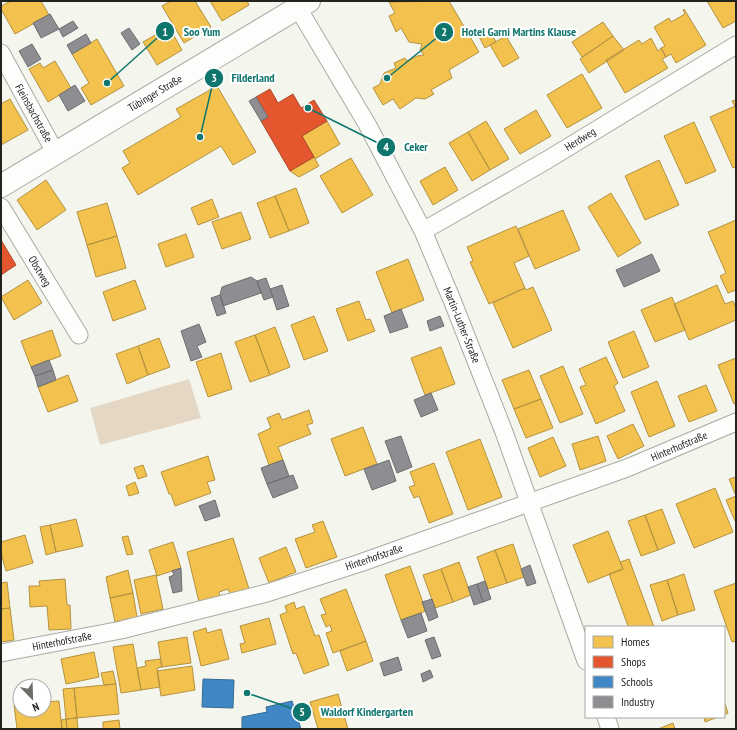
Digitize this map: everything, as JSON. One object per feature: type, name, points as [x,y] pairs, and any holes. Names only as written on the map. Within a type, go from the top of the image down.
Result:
[{"type":"main road","name":"Tübinger Straße","points":[[1,186],[55,152],[304,4]]},
{"type":"street","name":"Martin-Luther-Straße","points":[[304,4],[423,231],[458,314],[529,502],[585,658]]},
{"type":"street","name":"Herdweg","points":[[423,231],[547,160],[736,45]]},
{"type":"street","name":"Fleinsbachstraße","points":[[1,53],[55,152]]},
{"type":"street","name":"Obstweg","points":[[1,207],[79,335]]},
{"type":"street","name":"Hinterhofstraße","points":[[1,653],[121,630],[267,593],[360,562],[627,468],[736,422]]},
{"type":"street","points":[[606,718],[610,729]]},
{"type":"shaded area","points":[[189,379],[201,418],[100,445],[90,408]]},
{"type":"building: Homes","points":[[11,1],[41,1],[49,15],[15,34],[1,9],[1,6]]},
{"type":"building: Homes","points":[[171,1],[195,1],[211,27],[184,43],[162,6]]},
{"type":"building: Homes","points":[[210,1],[247,1],[249,5],[222,21]]},
{"type":"building: Homes","points":[[449,1],[479,52],[449,70],[452,78],[431,90],[434,94],[425,99],[416,98],[400,109],[393,99],[383,105],[373,88],[380,84],[384,73],[396,68],[394,63],[405,58],[407,61],[417,56],[424,55],[420,50],[422,44],[409,42],[401,28],[396,32],[389,16],[395,13],[389,2]]},
{"type":"building: Homes","points":[[707,1],[736,1],[736,21],[723,28]]},
{"type":"building: Homes","points":[[684,9],[706,45],[676,63],[671,54],[666,57],[661,48],[665,46],[654,27],[669,18],[671,22],[685,14]]},
{"type":"building: Homes","points":[[603,22],[613,36],[582,57],[572,42]]},
{"type":"building: Homes","points":[[169,27],[182,50],[157,65],[143,42]]},
{"type":"building: Homes","points":[[489,29],[496,42],[485,48],[478,35]]},
{"type":"building: Homes","points":[[506,36],[519,58],[503,67],[490,45]]},
{"type":"building: Homes","points":[[613,36],[624,50],[589,73],[580,59]]},
{"type":"building: Homes","points":[[651,38],[658,51],[661,48],[666,57],[662,59],[668,68],[625,93],[606,60],[639,40],[642,44]]},
{"type":"building: Homes","points":[[97,39],[124,86],[91,105],[81,88],[89,83],[72,54]]},
{"type":"building: Homes","points":[[55,61],[71,88],[48,102],[29,69],[40,63],[43,68]]},
{"type":"building: Homes","points":[[582,74],[602,108],[567,128],[547,95]]},
{"type":"building: Homes","points":[[217,86],[256,152],[233,165],[221,146],[138,195],[122,168],[130,163],[123,151],[181,117],[176,109]]},
{"type":"building: Homes","points":[[10,99],[28,130],[1,145],[1,104]]},
{"type":"building: Homes","points":[[736,100],[736,167],[733,168],[710,117],[735,106],[732,101]]},
{"type":"building: Homes","points":[[536,110],[551,136],[520,154],[504,129]]},
{"type":"building: Homes","points":[[327,121],[340,144],[315,159],[302,136]]},
{"type":"building: Homes","points":[[486,121],[509,159],[490,170],[468,132]]},
{"type":"building: Homes","points":[[694,122],[716,171],[686,184],[664,136]]},
{"type":"building: Homes","points":[[468,132],[490,170],[472,181],[449,143]]},
{"type":"building: Homes","points":[[314,157],[319,166],[299,177],[290,171]]},
{"type":"building: Homes","points":[[351,158],[373,195],[342,213],[320,176]]},
{"type":"building: Homes","points":[[659,160],[679,205],[645,220],[625,176]]},
{"type":"building: Homes","points":[[445,167],[458,190],[433,205],[420,181]]},
{"type":"building: Homes","points":[[46,180],[66,210],[37,230],[17,200]]},
{"type":"building: Homes","points":[[296,188],[309,223],[289,231],[275,196]]},
{"type":"building: Homes","points":[[611,193],[641,243],[618,257],[588,207]]},
{"type":"building: Homes","points":[[275,196],[289,231],[270,238],[257,203]]},
{"type":"building: Homes","points":[[212,199],[219,217],[198,225],[191,208]]},
{"type":"building: Homes","points":[[107,203],[117,236],[87,245],[77,212]]},
{"type":"building: Homes","points":[[563,210],[580,250],[535,269],[518,229]]},
{"type":"building: Homes","points":[[241,212],[251,239],[222,249],[212,222]]},
{"type":"building: Homes","points":[[736,220],[736,290],[728,293],[720,276],[726,273],[708,232]]},
{"type":"building: Homes","points":[[516,226],[529,256],[514,263],[525,288],[489,304],[470,262],[473,261],[467,247]]},
{"type":"building: Homes","points":[[186,234],[194,257],[166,267],[158,244]]},
{"type":"building: Homes","points":[[117,236],[126,268],[96,277],[87,245]]},
{"type":"building: Homes","points":[[408,259],[424,300],[392,313],[376,272]]},
{"type":"building: Homes","points":[[28,280],[42,303],[14,320],[1,297]]},
{"type":"building: Homes","points":[[135,280],[146,309],[113,321],[103,292]]},
{"type":"building: Homes","points":[[717,285],[725,304],[733,301],[736,308],[736,320],[689,340],[674,304]]},
{"type":"building: Homes","points":[[533,287],[552,330],[513,348],[493,303],[525,288],[526,290]]},
{"type":"building: Homes","points":[[672,297],[685,330],[655,342],[641,310]]},
{"type":"building: Homes","points":[[359,301],[366,320],[370,319],[375,331],[348,341],[336,309]]},
{"type":"building: Homes","points":[[314,316],[328,351],[304,360],[291,325]]},
{"type":"building: Homes","points":[[275,327],[290,367],[270,375],[255,335]]},
{"type":"building: Homes","points":[[52,330],[61,356],[31,367],[21,341]]},
{"type":"building: Homes","points":[[634,331],[649,367],[623,378],[608,342]]},
{"type":"building: Homes","points":[[255,335],[270,375],[250,382],[235,342]]},
{"type":"building: Homes","points":[[159,338],[170,367],[148,375],[138,346]]},
{"type":"building: Homes","points":[[138,346],[148,375],[127,384],[116,354]]},
{"type":"building: Homes","points":[[441,347],[455,384],[425,395],[411,358]]},
{"type":"building: Homes","points":[[221,353],[232,389],[208,397],[196,362]]},
{"type":"building: Homes","points":[[606,357],[618,383],[614,386],[625,411],[596,424],[580,387],[586,385],[579,369]]},
{"type":"building: Homes","points":[[736,358],[736,403],[734,404],[718,365]]},
{"type":"building: Homes","points":[[563,366],[583,414],[560,423],[540,376]]},
{"type":"building: Homes","points":[[529,370],[541,399],[514,409],[502,380]]},
{"type":"building: Homes","points":[[68,375],[78,401],[48,412],[38,387]]},
{"type":"building: Homes","points":[[657,381],[675,426],[649,437],[631,392]]},
{"type":"building: Homes","points":[[706,385],[717,411],[689,422],[678,396]]},
{"type":"building: Homes","points":[[541,399],[553,428],[526,438],[514,409]]},
{"type":"building: Homes","points":[[309,410],[313,423],[307,425],[311,434],[278,447],[283,460],[269,465],[258,434],[271,428],[267,418],[279,413],[282,420]]},
{"type":"building: Homes","points":[[633,424],[644,446],[618,459],[607,436]]},
{"type":"building: Homes","points":[[363,427],[377,464],[345,476],[331,439]]},
{"type":"building: Homes","points":[[598,436],[606,461],[580,470],[572,444]]},
{"type":"building: Homes","points":[[553,437],[566,466],[540,477],[528,448]]},
{"type":"building: Homes","points":[[480,439],[502,497],[468,510],[446,452]]},
{"type":"building: Homes","points":[[208,456],[215,480],[207,482],[211,493],[175,506],[161,472]]},
{"type":"building: Homes","points":[[434,463],[453,514],[429,523],[419,496],[414,498],[409,487],[415,485],[410,472]]},
{"type":"building: Homes","points":[[143,465],[147,476],[138,479],[134,468]]},
{"type":"building: Homes","points":[[736,477],[736,496],[729,479]]},
{"type":"building: Homes","points":[[135,482],[139,493],[129,496],[126,486]]},
{"type":"building: Homes","points":[[715,488],[733,532],[694,548],[676,504]]},
{"type":"building: Homes","points":[[736,496],[736,520],[735,521],[726,500]]},
{"type":"building: Homes","points":[[662,509],[675,543],[658,550],[645,515]]},
{"type":"building: Homes","points":[[645,515],[658,550],[641,556],[628,521]]},
{"type":"building: Homes","points":[[76,519],[83,546],[56,552],[50,525]]},
{"type":"building: Homes","points":[[323,521],[337,557],[306,568],[295,539],[315,532],[312,525]]},
{"type":"building: Homes","points":[[50,525],[56,552],[46,555],[40,527]]},
{"type":"building: Homes","points":[[608,531],[623,569],[588,583],[573,545]]},
{"type":"building: Homes","points":[[25,535],[33,563],[6,571],[1,553],[1,542]]},
{"type":"building: Homes","points":[[128,536],[133,554],[127,555],[122,537]]},
{"type":"building: Homes","points":[[233,538],[249,589],[230,594],[228,589],[219,592],[220,597],[199,602],[187,552]]},
{"type":"building: Homes","points":[[173,542],[181,568],[157,576],[149,550]]},
{"type":"building: Homes","points":[[513,544],[524,577],[507,583],[495,550]]},
{"type":"building: Homes","points":[[286,547],[296,572],[269,583],[259,558]]},
{"type":"building: Homes","points":[[495,550],[507,583],[488,589],[477,557]]},
{"type":"building: Homes","points":[[629,559],[654,626],[628,626],[609,574],[623,569],[620,562]]},
{"type":"building: Homes","points":[[459,562],[471,595],[453,602],[441,569]]},
{"type":"building: Homes","points":[[410,566],[426,611],[401,620],[385,575]]},
{"type":"building: Homes","points":[[441,569],[453,602],[435,608],[423,575]]},
{"type":"building: Homes","points":[[128,570],[133,593],[110,598],[106,577]]},
{"type":"building: Homes","points":[[684,574],[695,610],[678,615],[667,580]]},
{"type":"building: Homes","points":[[156,575],[163,609],[141,614],[134,580]]},
{"type":"building: Homes","points":[[65,579],[67,605],[70,605],[71,629],[49,630],[47,606],[30,607],[29,586],[40,586],[39,581]]},
{"type":"building: Homes","points":[[667,580],[678,615],[662,621],[650,585]]},
{"type":"building: Homes","points":[[7,582],[10,608],[1,609],[1,583]]},
{"type":"building: Homes","points":[[736,583],[736,641],[732,642],[714,591]]},
{"type":"building: Homes","points":[[346,589],[366,641],[333,653],[326,633],[332,631],[330,625],[326,627],[321,615],[326,614],[320,599]]},
{"type":"building: Homes","points":[[133,593],[137,617],[115,622],[110,598]]},
{"type":"building: Homes","points":[[294,602],[296,609],[304,606],[315,636],[319,635],[329,665],[304,674],[296,653],[293,654],[280,615],[287,612],[285,606]]},
{"type":"building: Homes","points":[[10,608],[14,640],[1,642],[1,609]]},
{"type":"building: Homes","points":[[269,618],[276,644],[242,653],[240,644],[245,643],[240,626]]},
{"type":"building: Homes","points":[[206,628],[207,633],[221,629],[229,659],[201,666],[193,632]]},
{"type":"building: Homes","points":[[187,637],[191,663],[162,667],[158,642]]},
{"type":"building: Homes","points":[[366,641],[373,661],[347,671],[340,651]]},
{"type":"building: Homes","points":[[133,644],[141,690],[121,693],[113,647]]},
{"type":"building: Homes","points":[[94,652],[99,677],[66,684],[61,659]]},
{"type":"building: Homes","points":[[160,659],[162,667],[157,668],[160,687],[141,690],[137,668],[146,666],[145,661]]},
{"type":"building: Homes","points":[[192,666],[195,690],[161,696],[157,671]]},
{"type":"building: Homes","points":[[113,671],[116,684],[104,685],[101,673]]},
{"type":"building: Homes","points":[[116,684],[119,714],[77,718],[74,688]]},
{"type":"building: Homes","points":[[74,688],[77,718],[66,719],[63,689]]},
{"type":"building: Homes","points":[[338,694],[348,729],[318,729],[310,702]]},
{"type":"building: Homes","points":[[52,701],[59,701],[62,729],[17,729],[16,718],[52,718]]},
{"type":"building: Homes","points":[[725,704],[728,713],[725,714]]},
{"type":"building: Homes","points":[[77,718],[78,729],[67,729],[66,719]]},
{"type":"building: Homes","points":[[704,718],[715,718],[705,722]]},
{"type":"building: Homes","points":[[66,719],[67,729],[62,729],[61,720]]},
{"type":"building: Homes","points":[[119,720],[120,729],[103,729],[103,722]]},
{"type":"building: Homes","points":[[673,723],[675,729],[658,729]]},
{"type":"building: Shops","points":[[270,89],[278,103],[293,94],[301,108],[314,100],[327,121],[302,136],[314,157],[290,171],[261,121],[268,117],[256,97]]},
{"type":"building: Shops","points":[[1,240],[16,265],[1,275]]},
{"type":"building: Schools","points":[[203,679],[234,680],[233,708],[202,707]]},
{"type":"building: Schools","points":[[292,701],[301,729],[242,729],[242,717],[267,712],[266,707]]},
{"type":"building: Industry","points":[[50,14],[59,29],[41,38],[33,23]]},
{"type":"building: Industry","points":[[73,21],[78,28],[63,37],[59,29]]},
{"type":"building: Industry","points":[[129,28],[140,44],[132,50],[121,33]]},
{"type":"building: Industry","points":[[86,34],[91,43],[72,54],[67,45]]},
{"type":"building: Industry","points":[[32,44],[41,59],[28,67],[19,51]]},
{"type":"building: Industry","points":[[75,85],[85,101],[68,111],[59,95]]},
{"type":"building: Industry","points":[[256,97],[268,117],[261,121],[249,101]]},
{"type":"building: Industry","points":[[652,254],[660,271],[624,287],[616,270]]},
{"type":"building: Industry","points":[[251,277],[257,281],[261,293],[223,306],[220,295],[222,287]]},
{"type":"building: Industry","points":[[266,278],[273,297],[264,300],[257,281]]},
{"type":"building: Industry","points":[[282,285],[289,306],[277,310],[270,289]]},
{"type":"building: Industry","points":[[220,295],[226,313],[217,316],[211,298]]},
{"type":"building: Industry","points":[[401,309],[408,327],[390,333],[384,316]]},
{"type":"building: Industry","points":[[440,316],[444,326],[430,331],[427,321]]},
{"type":"building: Industry","points":[[199,324],[206,342],[197,346],[202,357],[191,361],[181,331]]},
{"type":"building: Industry","points":[[49,360],[53,370],[35,376],[31,367]]},
{"type":"building: Industry","points":[[53,370],[56,380],[38,387],[35,376]]},
{"type":"building: Industry","points":[[431,393],[438,410],[421,417],[414,400]]},
{"type":"building: Industry","points":[[401,436],[412,467],[397,473],[385,441]]},
{"type":"building: Industry","points":[[283,460],[289,476],[267,484],[261,468]]},
{"type":"building: Industry","points":[[389,460],[396,481],[372,490],[364,469]]},
{"type":"building: Industry","points":[[293,475],[298,488],[273,498],[267,484]]},
{"type":"building: Industry","points":[[215,500],[220,516],[205,521],[199,506]]},
{"type":"building: Industry","points":[[530,565],[536,583],[527,586],[521,569]]},
{"type":"building: Industry","points":[[181,568],[182,591],[173,593],[169,577],[174,575],[172,571]]},
{"type":"building: Industry","points":[[485,581],[491,599],[483,602],[477,584]]},
{"type":"building: Industry","points":[[477,584],[483,602],[474,605],[468,587]]},
{"type":"building: Industry","points":[[432,599],[438,617],[429,621],[422,602]]},
{"type":"building: Industry","points":[[421,613],[427,631],[408,638],[401,620]]},
{"type":"building: Industry","points":[[434,637],[441,656],[432,659],[425,640]]},
{"type":"building: Industry","points":[[398,657],[402,670],[384,676],[380,663]]},
{"type":"building: Industry","points":[[430,670],[433,677],[423,682],[421,674]]},
{"type":"place","name":"Hotel Garni Martins Klause","points":[[387,78]]},
{"type":"place","name":"Soo Yum","points":[[107,83]]},
{"type":"place","name":"Ceker","points":[[308,108]]},
{"type":"place","name":"Filderland","points":[[200,137]]},
{"type":"place","name":"Waldorf Kindergarten","points":[[247,693]]}]
